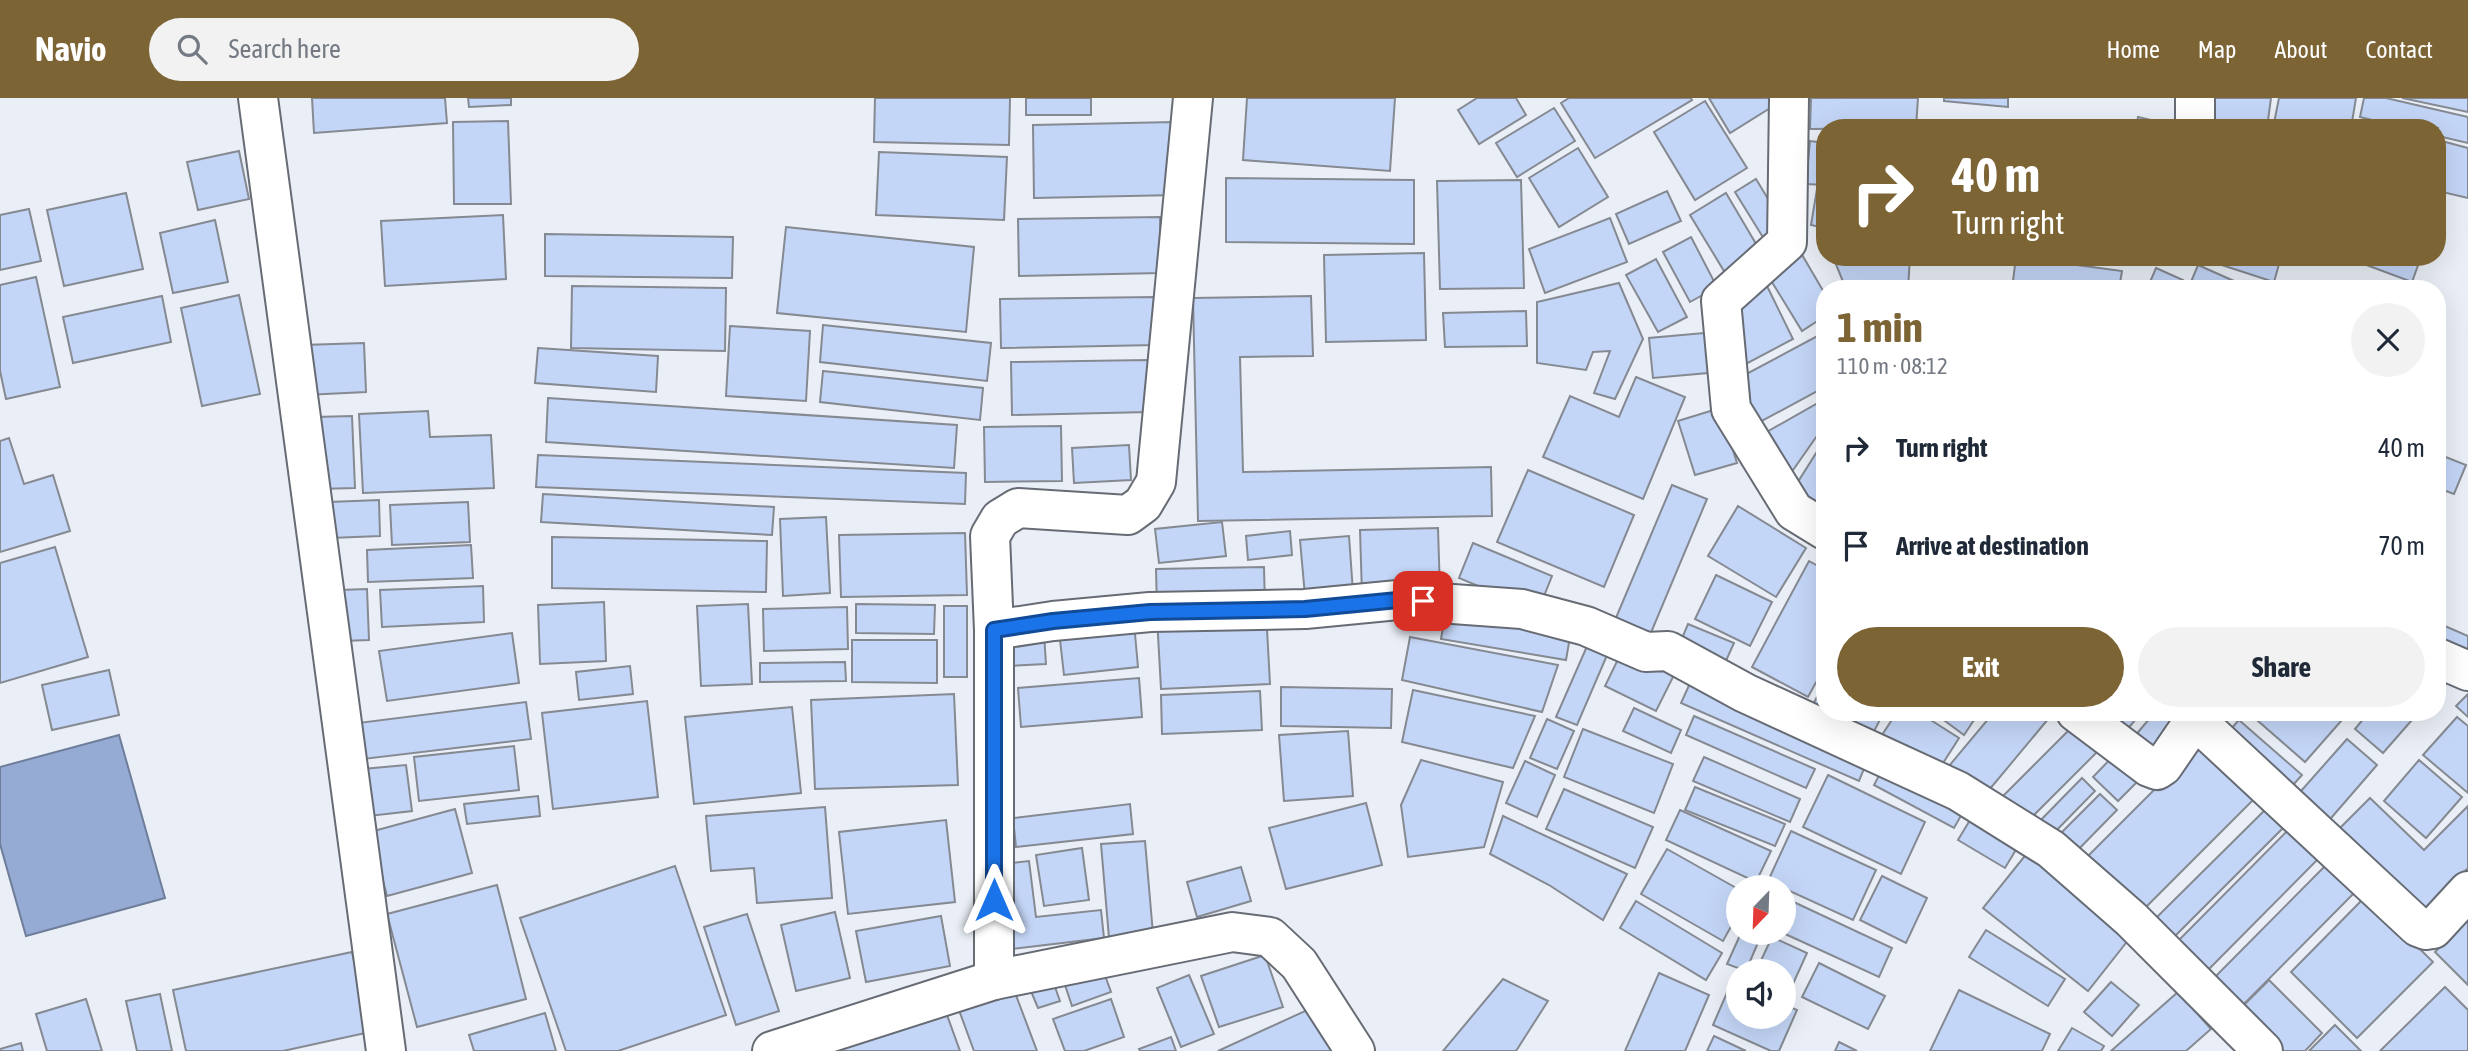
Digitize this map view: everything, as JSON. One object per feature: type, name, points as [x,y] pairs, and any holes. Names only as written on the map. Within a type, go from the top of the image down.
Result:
[{"type":"street","points":[[258,98],[386,1051]]},
{"type":"street","points":[[994,980],[994,630],[990,536],[1000,519],[1018,508],[1128,515],[1143,504],[1156,482],[1193,98]]},
{"type":"street","points":[[1789,98],[1787,242],[1721,301],[1731,409],[1794,511],[1816,524]]},
{"type":"street","points":[[2195,98],[2195,119]]},
{"type":"street","points":[[994,630],[1053,621],[1150,612],[1305,609],[1398,600],[1522,609],[1586,626],[1646,652],[1668,651],[1745,693],[1958,791],[2051,849],[2132,919],[2263,1051]]},
{"type":"street","points":[[2446,661],[2468,671]]},
{"type":"street","points":[[2088,721],[2149,767],[2157,770],[2163,766],[2189,727],[2202,726],[2418,927],[2433,929],[2466,896]]},
{"type":"street","points":[[772,1051],[994,980],[1232,932],[1270,937],[1299,964],[1355,1051]]},
{"type":"water","points":[[119,735],[165,898],[26,936],[0,844],[0,767]]},
{"type":"building","points":[[312,98],[445,98],[447,123],[314,133]]},
{"type":"building","points":[[468,98],[511,98],[511,105],[469,107]]},
{"type":"building","points":[[875,98],[1010,98],[1009,145],[874,142]]},
{"type":"building","points":[[1026,98],[1091,98],[1091,115],[1026,115]]},
{"type":"building","points":[[1247,98],[1395,98],[1390,171],[1243,160]]},
{"type":"building","points":[[1477,98],[1516,98],[1526,115],[1479,144],[1458,110]]},
{"type":"building","points":[[1569,98],[1692,100],[1595,158],[1561,103]]},
{"type":"building","points":[[1709,98],[1770,98],[1775,105],[1730,133]]},
{"type":"building","points":[[1811,98],[1918,98],[1917,119],[1816,119],[1816,129],[1810,129]]},
{"type":"building","points":[[1944,98],[2008,98],[2008,107],[1944,101]]},
{"type":"building","points":[[2204,98],[2271,98],[2268,119],[2201,119]]},
{"type":"building","points":[[2279,98],[2356,98],[2352,119],[2275,119]]},
{"type":"building","points":[[2364,98],[2386,98],[2468,117],[2468,143],[2446,138],[2446,119],[2360,117]]},
{"type":"building","points":[[2402,98],[2468,98],[2468,112]]},
{"type":"building","points":[[1705,101],[1747,168],[1695,200],[1654,132]]},
{"type":"building","points":[[1554,108],[1575,141],[1517,177],[1496,143]]},
{"type":"building","points":[[508,121],[511,204],[454,204],[453,122]]},
{"type":"building","points":[[1174,122],[1176,195],[1034,198],[1033,125]]},
{"type":"building","points":[[1810,141],[1816,142],[1816,185],[1806,184]]},
{"type":"building","points":[[2446,142],[2468,148],[2468,198],[2446,193]]},
{"type":"building","points":[[1578,148],[1608,197],[1559,227],[1529,178]]},
{"type":"building","points":[[239,151],[249,199],[198,210],[187,162]]},
{"type":"building","points":[[879,152],[1007,157],[1004,220],[876,215]]},
{"type":"building","points":[[1226,178],[1414,180],[1414,244],[1226,242]]},
{"type":"building","points":[[1756,179],[1785,227],[1764,239],[1735,192]]},
{"type":"building","points":[[1521,180],[1524,288],[1440,289],[1437,181]]},
{"type":"building","points":[[1667,191],[1681,221],[1629,244],[1616,214]]},
{"type":"building","points":[[126,193],[143,269],[64,286],[47,210]]},
{"type":"building","points":[[1726,193],[1762,254],[1727,276],[1690,215]]},
{"type":"building","points":[[1816,195],[1816,226],[1811,225]]},
{"type":"building","points":[[29,209],[41,261],[0,270],[0,215]]},
{"type":"building","points":[[503,215],[506,279],[385,286],[381,221]]},
{"type":"building","points":[[1160,217],[1161,273],[1019,276],[1018,219]]},
{"type":"building","points":[[1610,218],[1627,262],[1545,293],[1529,249]]},
{"type":"building","points":[[215,220],[228,282],[173,293],[160,233]]},
{"type":"building","points":[[786,227],[974,247],[966,332],[777,313]]},
{"type":"building","points":[[545,234],[733,237],[732,278],[545,276]]},
{"type":"building","points":[[1691,237],[1717,287],[1690,302],[1663,252]]},
{"type":"building","points":[[1424,253],[1426,340],[1326,342],[1324,255]]},
{"type":"building","points":[[1801,253],[1817,280],[1816,322],[1802,331],[1767,274]]},
{"type":"building","points":[[1656,259],[1687,317],[1658,332],[1626,275]]},
{"type":"building","points":[[1837,266],[1909,266],[1909,280],[1842,280]]},
{"type":"building","points":[[2015,266],[2084,266],[2122,271],[2120,280],[2013,280]]},
{"type":"building","points":[[2198,266],[2200,266],[2232,280],[2192,280]]},
{"type":"building","points":[[2225,266],[2278,266],[2275,280]]},
{"type":"building","points":[[2369,266],[2418,266],[2413,280]]},
{"type":"building","points":[[2156,268],[2183,280],[2151,280]]},
{"type":"building","points":[[36,277],[60,387],[6,399],[0,371],[0,285]]},
{"type":"building","points":[[1765,282],[1793,339],[1742,366],[1728,302]]},
{"type":"building","points":[[1619,283],[1643,339],[1615,399],[1594,393],[1610,351],[1593,352],[1586,370],[1537,363],[1537,302]]},
{"type":"building","points":[[572,286],[726,288],[725,351],[571,348]]},
{"type":"building","points":[[239,295],[260,394],[202,406],[181,308]]},
{"type":"building","points":[[162,296],[171,342],[73,363],[63,317]]},
{"type":"building","points":[[1311,296],[1313,356],[1240,357],[1243,472],[1491,467],[1492,516],[1198,521],[1193,298]]},
{"type":"building","points":[[1154,297],[1156,345],[1001,348],[1000,299]]},
{"type":"building","points":[[1526,311],[1527,346],[1445,347],[1443,313]]},
{"type":"building","points":[[823,325],[991,343],[987,381],[820,362]]},
{"type":"building","points":[[730,326],[810,331],[806,401],[726,396]]},
{"type":"building","points":[[1715,332],[1719,372],[1653,378],[1649,338]]},
{"type":"building","points":[[1816,337],[1816,392],[1760,422],[1737,379]]},
{"type":"building","points":[[364,343],[366,392],[305,395],[303,345]]},
{"type":"building","points":[[538,348],[658,356],[656,392],[535,383]]},
{"type":"building","points":[[1148,360],[1149,412],[1012,415],[1011,362]]},
{"type":"building","points":[[823,371],[983,388],[980,420],[820,402]]},
{"type":"building","points":[[1636,377],[1685,397],[1643,499],[1543,457],[1570,396],[1619,417]]},
{"type":"building","points":[[548,398],[957,425],[954,468],[546,442]]},
{"type":"building","points":[[1816,404],[1816,437],[1784,483],[1756,438]]},
{"type":"building","points":[[1720,408],[1737,463],[1695,475],[1678,421]]},
{"type":"building","points":[[428,411],[430,437],[491,435],[494,488],[363,493],[359,414]]},
{"type":"building","points":[[352,416],[355,488],[318,489],[315,417]]},
{"type":"building","points":[[1061,426],[1062,481],[985,482],[984,427]]},
{"type":"building","points":[[9,438],[24,484],[53,475],[70,531],[0,552],[0,441]]},
{"type":"building","points":[[1129,445],[1131,480],[1074,483],[1072,448]]},
{"type":"building","points":[[1816,453],[1816,505],[1812,511],[1789,496]]},
{"type":"building","points":[[538,455],[966,473],[965,504],[536,487]]},
{"type":"building","points":[[2446,457],[2466,465],[2454,494],[2446,491]]},
{"type":"building","points":[[1528,470],[1634,515],[1604,587],[1497,542]]},
{"type":"building","points":[[1672,485],[1707,499],[1645,647],[1610,632]]},
{"type":"building","points":[[543,494],[774,507],[772,535],[541,522]]},
{"type":"building","points":[[379,500],[380,536],[331,538],[329,502]]},
{"type":"building","points":[[468,502],[470,542],[392,545],[390,505]]},
{"type":"building","points":[[1738,506],[1806,548],[1776,597],[1708,556]]},
{"type":"building","points":[[826,517],[830,593],[783,596],[780,519]]},
{"type":"building","points":[[1222,522],[1226,556],[1159,563],[1155,529]]},
{"type":"building","points":[[1438,528],[1440,592],[1362,595],[1360,530]]},
{"type":"building","points":[[1290,531],[1292,555],[1248,560],[1246,536]]},
{"type":"building","points":[[965,533],[967,595],[841,597],[839,535]]},
{"type":"building","points":[[1349,536],[1353,592],[1305,596],[1300,540]]},
{"type":"building","points":[[552,537],[767,541],[766,592],[552,588]]},
{"type":"building","points":[[1473,543],[1552,576],[1538,611],[1459,578]]},
{"type":"building","points":[[471,545],[473,578],[368,582],[367,550]]},
{"type":"building","points":[[55,547],[88,657],[0,683],[0,563]]},
{"type":"building","points":[[1809,561],[1816,565],[1816,682],[1808,697],[1752,667]]},
{"type":"building","points":[[1264,567],[1265,606],[1157,608],[1156,569]]},
{"type":"building","points":[[1716,575],[1772,602],[1750,646],[1695,619]]},
{"type":"building","points":[[483,586],[484,622],[382,627],[380,590]]},
{"type":"building","points":[[367,589],[369,640],[342,641],[339,590]]},
{"type":"building","points":[[604,602],[606,661],[540,664],[538,605]]},
{"type":"building","points":[[748,604],[752,684],[701,686],[697,606]]},
{"type":"building","points":[[856,604],[935,605],[934,634],[856,633]]},
{"type":"building","points":[[1447,604],[1572,625],[1566,660],[1441,639]]},
{"type":"building","points":[[944,606],[967,606],[967,677],[944,677]]},
{"type":"building","points":[[847,607],[848,649],[764,651],[763,609]]},
{"type":"building","points":[[1266,611],[1270,684],[1161,689],[1157,617]]},
{"type":"building","points":[[1134,623],[1138,667],[1064,675],[1059,631]]},
{"type":"building","points":[[1688,624],[1734,643],[1725,663],[1680,643]]},
{"type":"building","points":[[2446,626],[2468,636],[2468,659],[2446,649]]},
{"type":"building","points":[[512,633],[519,683],[387,701],[379,651]]},
{"type":"building","points":[[1044,634],[1046,664],[1009,666],[1007,637]]},
{"type":"building","points":[[1410,637],[1558,665],[1542,712],[1402,680]]},
{"type":"building","points":[[1591,637],[1611,646],[1577,725],[1556,717]]},
{"type":"building","points":[[852,640],[937,640],[937,683],[852,682]]},
{"type":"building","points":[[1624,647],[1675,673],[1656,711],[1605,686]]},
{"type":"building","points":[[845,662],[846,681],[760,682],[760,663]]},
{"type":"building","points":[[630,666],[633,694],[579,700],[576,672]]},
{"type":"building","points":[[109,670],[119,715],[52,730],[42,685]]},
{"type":"building","points":[[1139,678],[1142,717],[1021,727],[1018,688]]},
{"type":"building","points":[[1691,681],[1868,759],[1859,781],[1681,703]]},
{"type":"building","points":[[1281,687],[1392,689],[1391,728],[1281,726]]},
{"type":"building","points":[[1413,690],[1535,716],[1513,768],[1402,742]]},
{"type":"building","points":[[1260,691],[1262,730],[1162,734],[1161,695]]},
{"type":"building","points":[[954,694],[958,785],[815,789],[811,700]]},
{"type":"building","points":[[2468,694],[2468,717],[2456,706]]},
{"type":"building","points":[[647,701],[658,797],[553,809],[542,713]]},
{"type":"building","points":[[526,702],[531,739],[355,760],[350,724]]},
{"type":"building","points":[[792,707],[801,793],[694,804],[685,717]]},
{"type":"building","points":[[1634,708],[1681,730],[1671,753],[1623,731]]},
{"type":"building","points":[[1694,716],[1815,769],[1806,788],[1686,735]]},
{"type":"building","points":[[2457,717],[2468,726],[2468,793],[2423,755]]},
{"type":"building","points":[[1547,719],[1574,731],[1557,769],[1530,758]]},
{"type":"building","points":[[1836,721],[1879,721],[1870,739]]},
{"type":"building","points":[[1891,721],[1932,721],[1959,738],[1938,771],[1882,735]]},
{"type":"building","points":[[1945,721],[1973,721],[1964,735]]},
{"type":"building","points":[[1986,721],[2046,721],[1984,796],[1949,766]]},
{"type":"building","points":[[2078,721],[2082,721],[2105,744],[2020,829],[1995,804]]},
{"type":"building","points":[[2112,721],[2134,721],[2125,732]]},
{"type":"building","points":[[2147,721],[2181,722],[2152,754],[2134,737]]},
{"type":"building","points":[[2240,721],[2302,775],[2284,795],[2221,740]]},
{"type":"building","points":[[2258,721],[2341,721],[2305,762]]},
{"type":"building","points":[[2362,721],[2411,721],[2383,753],[2355,729]]},
{"type":"building","points":[[1583,729],[1673,764],[1654,813],[1564,777]]},
{"type":"building","points":[[1348,731],[1353,796],[1284,801],[1279,735]]},
{"type":"building","points":[[2205,739],[2259,794],[2138,915],[2083,861]]},
{"type":"building","points":[[2347,739],[2377,765],[2325,825],[2294,799]]},
{"type":"building","points":[[514,746],[519,790],[419,801],[414,757]]},
{"type":"building","points":[[2120,749],[2145,774],[2118,801],[2093,777]]},
{"type":"building","points":[[1704,757],[1800,799],[1790,822],[1693,781]]},
{"type":"building","points":[[1421,760],[1503,782],[1484,847],[1408,857],[1401,805]]},
{"type":"building","points":[[2419,760],[2462,797],[2426,838],[2384,801]]},
{"type":"building","points":[[1525,761],[1555,775],[1537,817],[1506,803]]},
{"type":"building","points":[[1885,764],[1966,807],[1954,828],[1874,785]]},
{"type":"building","points":[[406,765],[412,811],[369,816],[363,769]]},
{"type":"building","points":[[1828,775],[1925,822],[1901,874],[1803,827]]},
{"type":"building","points":[[2082,778],[2095,791],[2046,841],[2033,828]]},
{"type":"building","points":[[1695,787],[1785,824],[1775,846],[1685,810]]},
{"type":"building","points":[[1564,789],[1653,827],[1635,868],[1546,829]]},
{"type":"building","points":[[2100,794],[2117,810],[2068,860],[2051,843]]},
{"type":"building","points":[[538,796],[540,816],[467,824],[464,804]]},
{"type":"building","points":[[2370,798],[2424,850],[2468,806],[2468,868],[2423,914],[2337,831]]},
{"type":"building","points":[[1366,803],[1382,865],[1286,889],[1269,828]]},
{"type":"building","points":[[2272,803],[2290,821],[2173,938],[2154,920]]},
{"type":"building","points":[[1130,804],[1133,834],[1016,847],[1013,818]]},
{"type":"building","points":[[825,807],[832,898],[757,903],[754,868],[711,871],[706,816]]},
{"type":"building","points":[[455,809],[472,873],[387,896],[370,832]]},
{"type":"building","points":[[1680,810],[1771,851],[1759,875],[1741,875],[1666,840]]},
{"type":"building","points":[[1973,815],[2020,843],[2005,868],[1958,840]]},
{"type":"building","points":[[1503,816],[1627,874],[1603,920],[1549,885],[1490,854]]},
{"type":"building","points":[[946,820],[955,902],[848,914],[839,832]]},
{"type":"building","points":[[2297,821],[2327,850],[2206,972],[2177,942]]},
{"type":"building","points":[[1791,831],[1876,870],[1853,920],[1796,894],[1796,875],[1771,875]]},
{"type":"building","points":[[1145,841],[1153,934],[1109,938],[1101,844]]},
{"type":"building","points":[[1082,848],[1089,900],[1044,906],[1036,855]]},
{"type":"building","points":[[1667,849],[1726,882],[1726,936],[1723,941],[1641,894]]},
{"type":"building","points":[[2028,852],[2133,934],[2088,991],[1983,908]]},
{"type":"building","points":[[2334,857],[2363,884],[2240,1008],[2212,980]]},
{"type":"building","points":[[1029,861],[1036,917],[1101,910],[1104,938],[1012,949],[1003,864]]},
{"type":"building","points":[[675,866],[726,1015],[618,1051],[566,1051],[520,918]]},
{"type":"building","points":[[1241,867],[1251,901],[1197,917],[1187,882]]},
{"type":"building","points":[[1882,876],[1927,898],[1906,943],[1860,920]]},
{"type":"building","points":[[497,885],[526,999],[417,1027],[387,914]]},
{"type":"building","points":[[2366,896],[2433,962],[2357,1038],[2291,972]]},
{"type":"building","points":[[1636,901],[1722,953],[1706,980],[1620,928]]},
{"type":"building","points":[[1796,903],[1892,948],[1879,977],[1796,939]]},
{"type":"building","points":[[835,912],[850,978],[796,991],[781,925]]},
{"type":"building","points":[[747,914],[779,1011],[736,1025],[704,927]]},
{"type":"building","points":[[941,916],[950,966],[866,982],[856,931]]},
{"type":"building","points":[[2468,921],[2468,985],[2435,952]]},
{"type":"building","points":[[1986,930],[2065,979],[2048,1006],[1969,957]]},
{"type":"building","points":[[1736,945],[1757,945],[1751,959],[1729,959]]},
{"type":"building","points":[[1768,945],[1790,945],[1807,953],[1796,977],[1796,959],[1762,959]]},
{"type":"building","points":[[352,952],[370,1032],[283,1051],[186,1051],[173,990]]},
{"type":"building","points":[[1265,955],[1283,1007],[1219,1027],[1201,976]]},
{"type":"building","points":[[1100,962],[1111,992],[1072,1006],[1062,976]]},
{"type":"building","points":[[1819,963],[1885,996],[1868,1029],[1802,997]]},
{"type":"building","points":[[1659,973],[1709,995],[1685,1051],[1625,1051]]},
{"type":"building","points":[[1189,975],[1214,1034],[1181,1047],[1157,988]]},
{"type":"building","points":[[1051,976],[1060,1001],[1038,1008],[1028,984]]},
{"type":"building","points":[[1503,979],[1548,1001],[1516,1051],[1443,1051]]},
{"type":"building","points":[[2269,980],[2322,1033],[2305,1051],[2281,1051],[2239,1010]]},
{"type":"building","points":[[1011,982],[1037,1051],[974,1051],[956,1002]]},
{"type":"building","points":[[2111,982],[2139,1005],[2112,1036],[2084,1012]]},
{"type":"building","points":[[2445,987],[2468,1010],[2468,1051],[2380,1051]]},
{"type":"building","points":[[1959,990],[2050,1034],[2042,1051],[1930,1051]]},
{"type":"building","points":[[2178,992],[2211,1029],[2186,1051],[2111,1051]]},
{"type":"building","points":[[160,994],[172,1051],[137,1051],[126,1001]]},
{"type":"building","points":[[1726,995],[1726,1029],[1789,1029],[1779,1051],[1771,1051],[1713,1025]]},
{"type":"building","points":[[86,999],[102,1051],[47,1051],[36,1014]]},
{"type":"building","points":[[1111,999],[1124,1037],[1084,1051],[1065,1051],[1053,1019]]},
{"type":"building","points":[[943,1004],[960,1051],[827,1051]]},
{"type":"building","points":[[1316,1006],[1337,1051],[1218,1051]]},
{"type":"building","points":[[545,1013],[556,1051],[474,1051],[469,1035]]},
{"type":"building","points":[[2335,1025],[2361,1051],[2309,1051]]},
{"type":"building","points":[[2072,1028],[2104,1046],[2101,1051],[2058,1051]]},
{"type":"building","points":[[1714,1036],[1746,1051],[1707,1051]]},
{"type":"building","points":[[1171,1037],[1176,1051],[1139,1049]]},
{"type":"building","points":[[1839,1042],[1857,1051],[1835,1051]]},
{"type":"building","points":[[21,1043],[23,1051],[0,1051],[0,1049]]},
{"type":"route","points":[[994,900],[994,630],[1053,621],[1150,612],[1305,609],[1398,600],[1423,601]]}]
